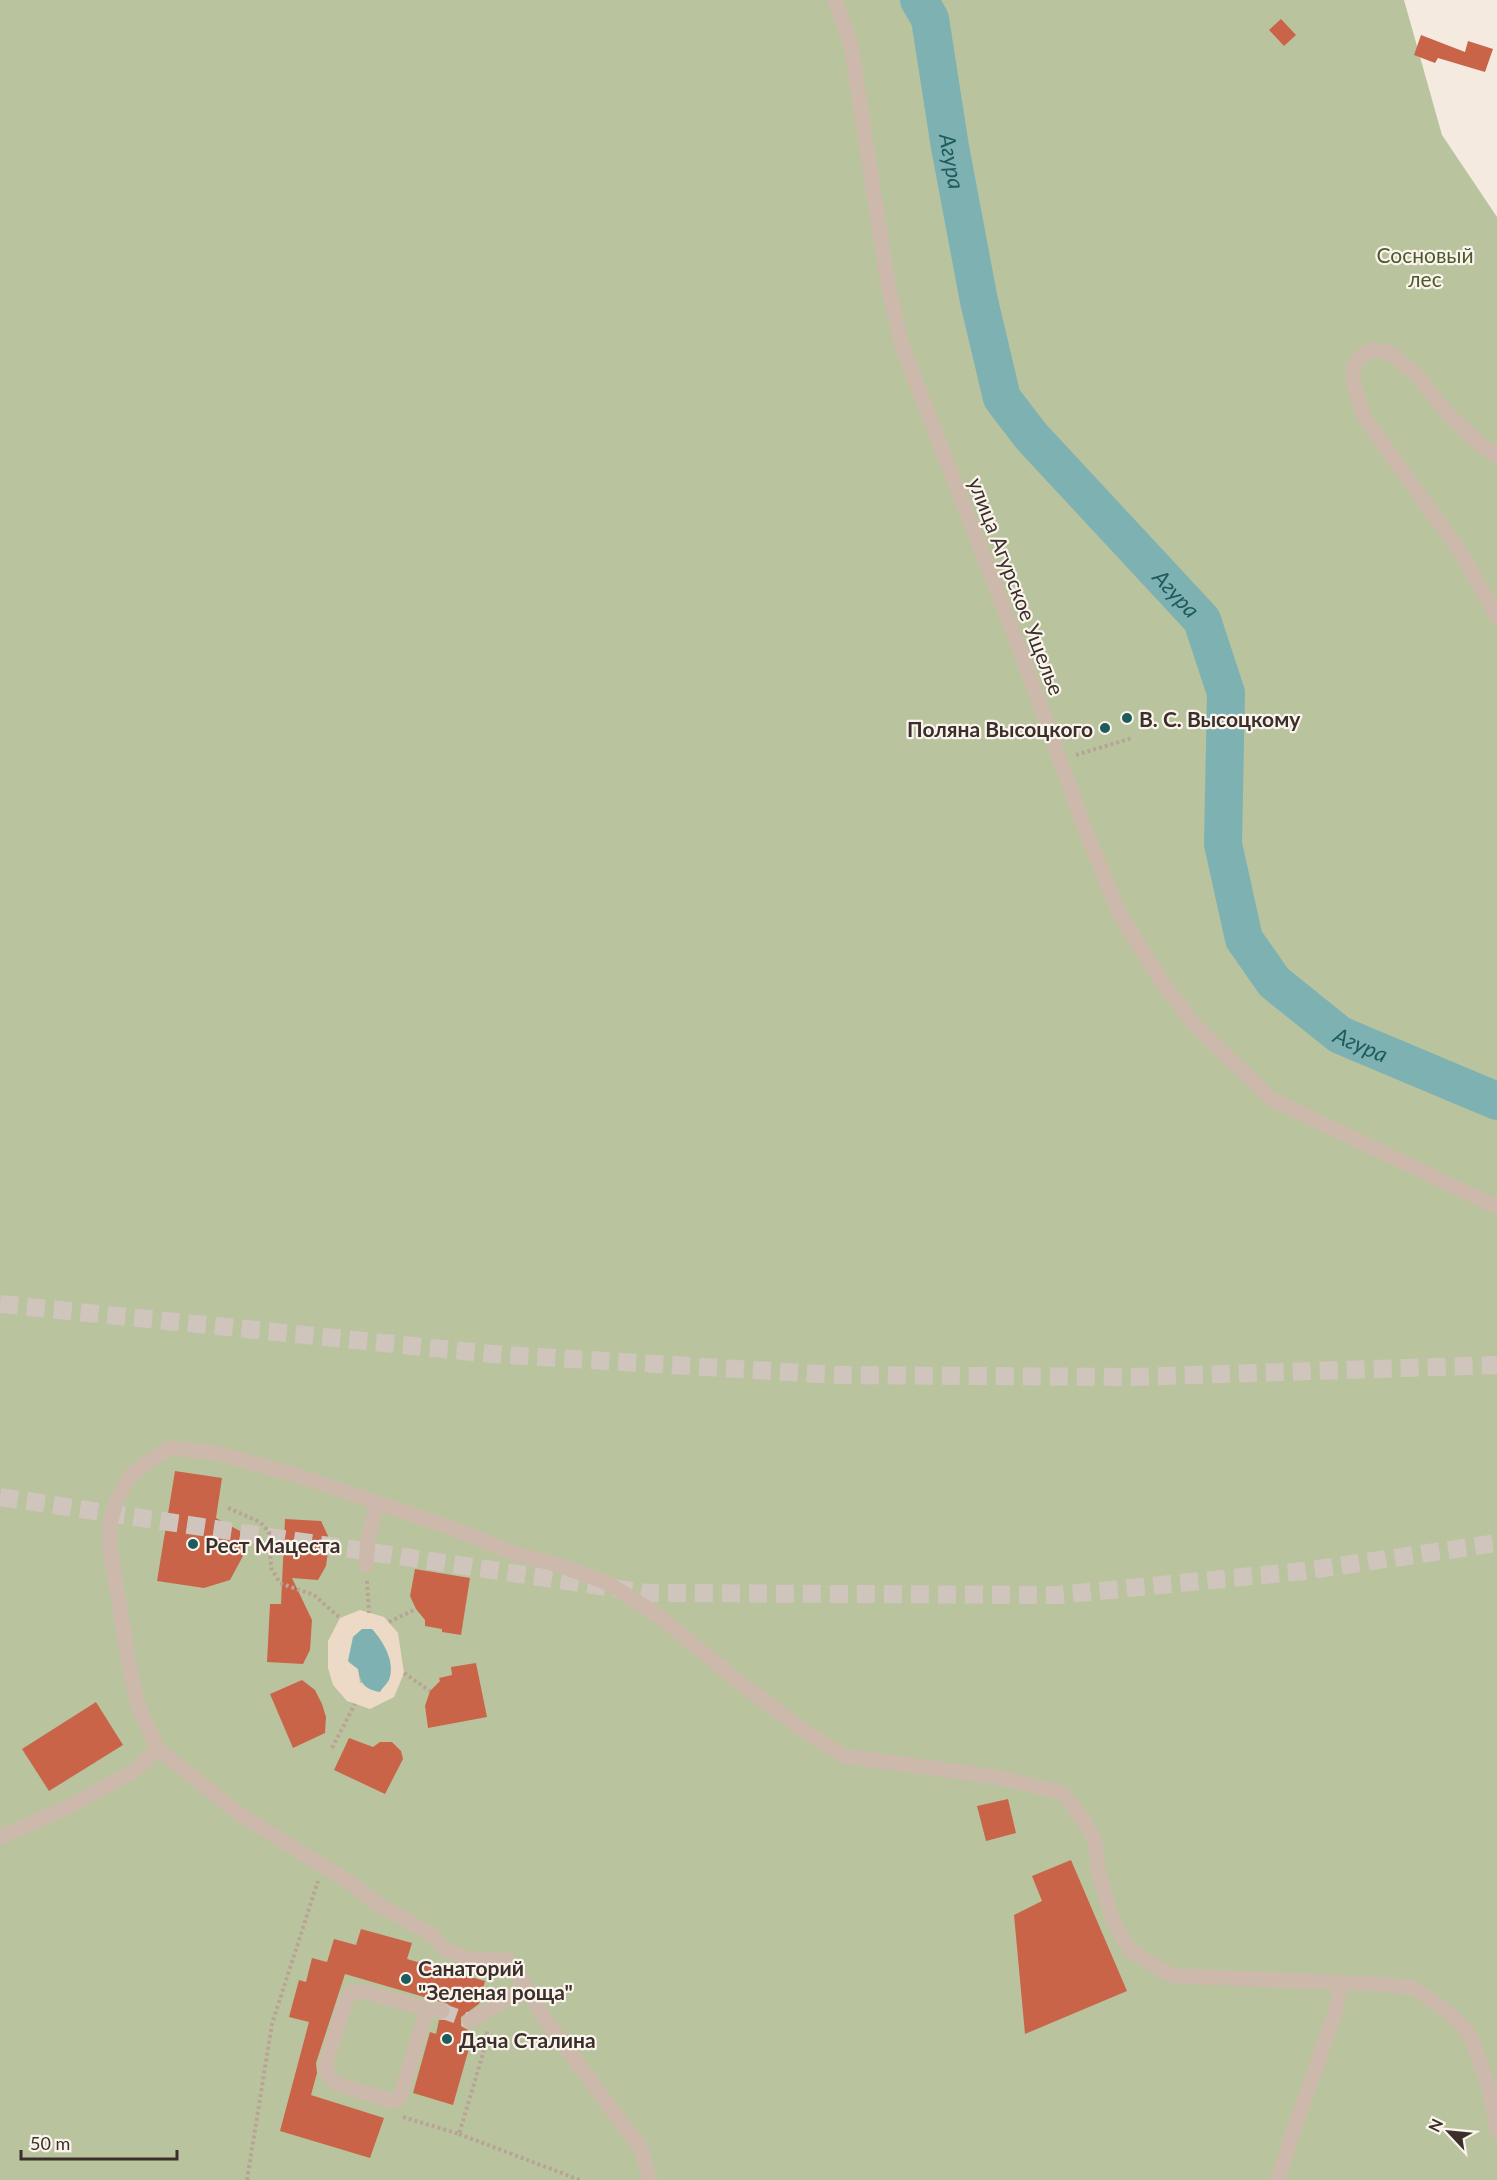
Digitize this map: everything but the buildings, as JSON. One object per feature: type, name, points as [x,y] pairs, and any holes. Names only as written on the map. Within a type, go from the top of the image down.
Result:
[{"type":"street","name":"улица Агурское Ущелье","points":[[835,0],[850,45],[888,285],[902,346],[1119,913],[1162,982],[1192,1022],[1271,1099],[1497,1206]]},
{"type":"street","points":[[1497,456],[1475,440],[1447,413],[1415,373],[1387,351],[1372,350],[1360,357],[1353,368],[1354,385],[1364,417],[1461,553],[1497,616]]},
{"type":"street","points":[[650,2180],[642,2150],[544,2018],[507,1960],[468,1959],[444,1949],[430,1934],[379,1905],[349,1882],[239,1814],[158,1749],[138,1706],[110,1547],[110,1524],[116,1502],[129,1477],[152,1459],[170,1448],[216,1453],[296,1475],[452,1528],[515,1554],[555,1564],[608,1583],[656,1614],[744,1686],[809,1734],[844,1756],[997,1778],[1062,1794],[1080,1815],[1094,1838],[1099,1874],[1113,1921],[1130,1950],[1162,1971],[1176,1976],[1380,1984],[1414,1988],[1452,2015],[1470,2035],[1489,2088],[1497,2130]]},
{"type":"street","points":[[366,1565],[368,1539],[377,1503]]},
{"type":"street","points":[[0,1837],[70,1806],[134,1771],[158,1749]]},
{"type":"street","points":[[1278,2180],[1337,2007],[1340,1983]]},
{"type":"street","points":[[470,2020],[526,1987]]},
{"type":"street","points":[[362,1991],[434,2010],[400,2098],[392,2101],[339,2085],[329,2077],[325,2066],[346,2000],[353,1992],[362,1991]]},
{"type":"path","points":[[1059,760],[1132,738]]},
{"type":"path","points":[[228,1508],[260,1522],[269,1532],[270,1568],[280,1583],[314,1595],[340,1618]]},
{"type":"path","points":[[366,1565],[369,1613]]},
{"type":"path","points":[[389,1622],[416,1609]]},
{"type":"path","points":[[404,1673],[430,1692]]},
{"type":"path","points":[[332,1748],[356,1704]]},
{"type":"path","points":[[247,2180],[272,2024],[323,1867]]},
{"type":"path","points":[[459,2134],[487,2040],[487,2011]]},
{"type":"path","points":[[400,2098],[402,2116],[459,2134],[580,2180]]},
{"type":"green space","name":"Сосновый лес","points":[[0,0],[1404,0],[1442,135],[1497,217],[1497,2180],[0,2180]]},
{"type":"shaded area","points":[[360,1610],[384,1617],[398,1633],[404,1673],[394,1697],[370,1709],[347,1701],[333,1685],[328,1668],[328,1641],[340,1618]],"holes":[[[348,1662],[389,1680],[360,1683],[358,1669]]]},
{"type":"water","points":[[362,1629],[372,1629],[390,1659],[389,1680],[380,1692],[364,1685],[358,1669],[348,1661],[353,1637]]},
{"type":"waterway","name":"Агура","points":[[919,0],[930,19],[950,147],[979,301],[1002,398],[1031,436],[1202,620],[1226,693],[1223,844],[1244,939],[1274,982],[1340,1035],[1497,1101]]},
{"type":"tunnel","points":[[0,1304],[492,1354],[836,1375],[1132,1377],[1497,1365]]},
{"type":"tunnel","points":[[0,1497],[647,1593],[1058,1595],[1304,1571],[1497,1543]]},
{"type":"tunnel","points":[[442,2011],[470,2021]]},
{"type":"place","name":"В. С. Высоцкому","points":[[1127,718]]},
{"type":"place","name":"Поляна Высоцкого","points":[[1105,728]]},
{"type":"place","name":"Рест Мацеста","points":[[193,1544]]},
{"type":"place","name":"Санаторий \"Зеленая роща\"","points":[[406,1979]]},
{"type":"place","name":"Дача Сталина","points":[[447,2039]]}]
